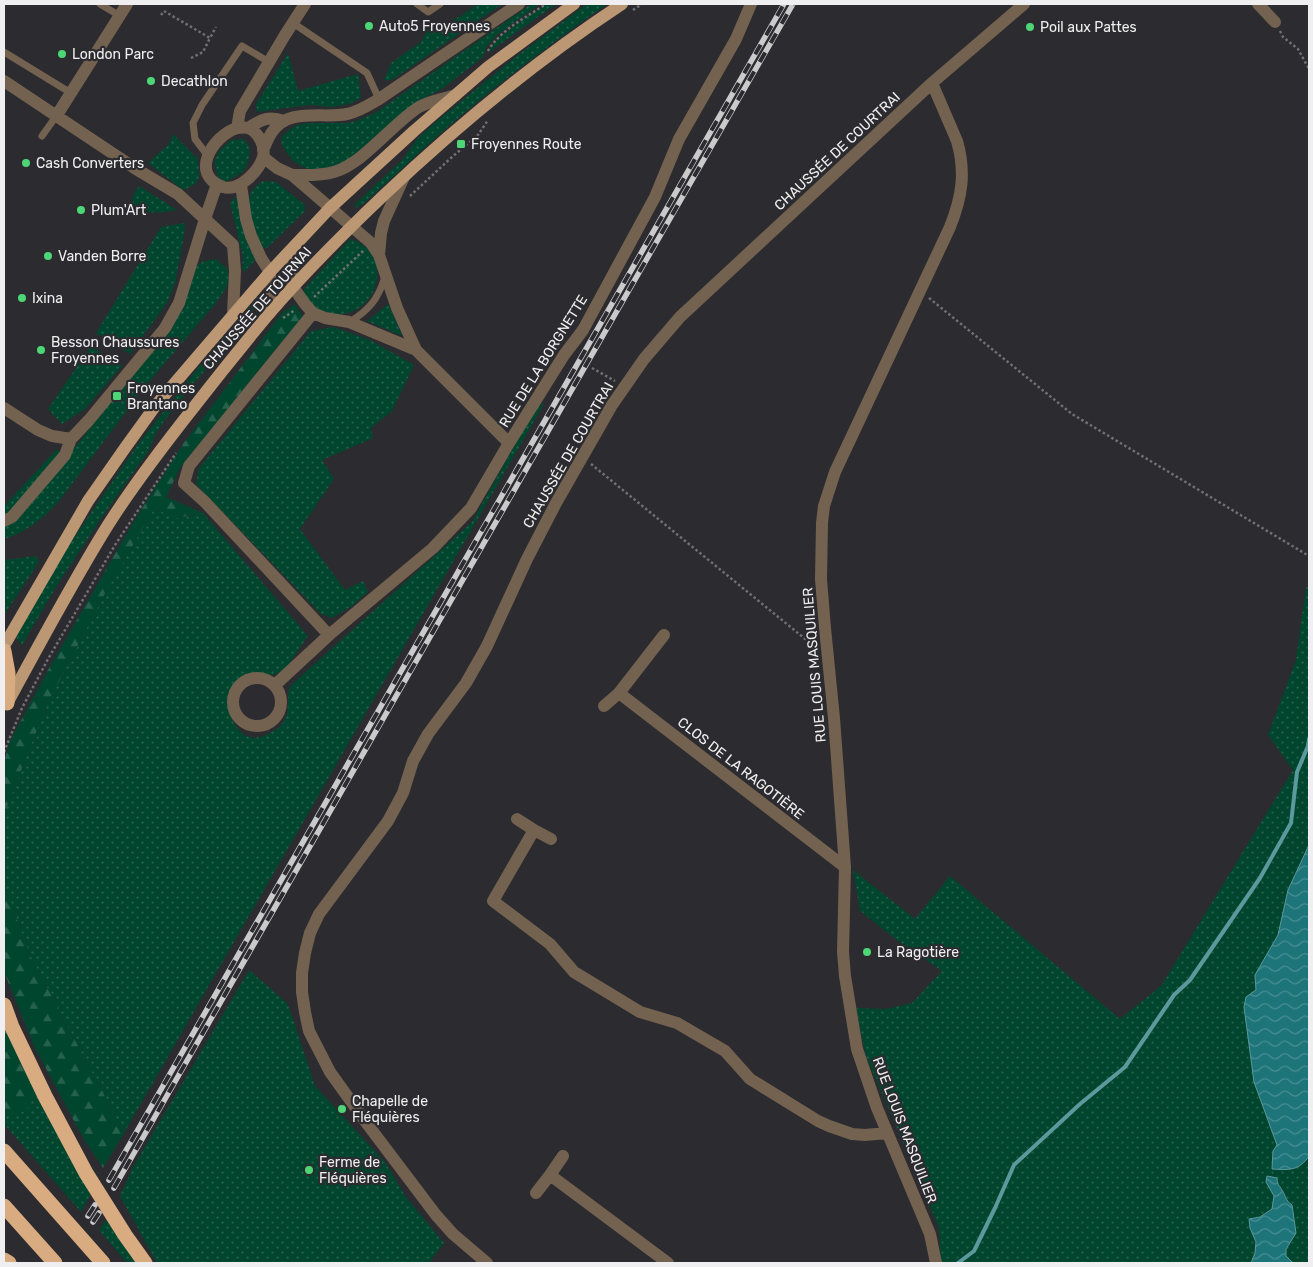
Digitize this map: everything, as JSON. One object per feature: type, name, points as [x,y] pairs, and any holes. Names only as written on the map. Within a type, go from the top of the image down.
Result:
[{"type":"highway","points":[[4,650],[8,673],[5,706]]},
{"type":"highway","points":[[4,1005],[12,1027],[45,1096],[86,1173],[145,1263]]},
{"type":"highway","points":[[4,1152],[103,1263]]},
{"type":"highway","points":[[4,1206],[55,1263]]},
{"type":"highway","points":[[4,1260],[9,1263]]},
{"type":"main road","name":"CHAUSSÉE DE TOURNAI","points":[[4,646],[88,500],[119,455],[156,406],[270,272],[330,208],[407,137],[488,67],[574,4]]},
{"type":"main road","name":"CHAUSSÉE DE TOURNAI","points":[[5,706],[67,593],[109,524],[158,454],[212,383],[269,314],[351,227],[404,176],[468,120],[556,50],[622,4]]},
{"type":"street","points":[[57,115],[127,4]]},
{"type":"street","points":[[242,128],[240,111],[305,4]]},
{"type":"street","points":[[284,121],[274,117],[261,119],[223,135],[216,141],[208,156],[206,164],[207,175],[226,188],[241,185],[257,168],[272,131],[284,121],[308,115],[347,114],[362,108],[379,99],[519,4]]},
{"type":"street","name":"RUE DE LA BORGNETTE","points":[[275,685],[329,636],[433,548],[471,508],[564,355],[583,330],[655,197],[679,140],[736,39],[751,4]]},
{"type":"street","name":"CHAUSSÉE DE COURTRAI","points":[[487,1263],[453,1234],[436,1215],[330,1072],[309,1028],[304,1012],[302,973],[310,933],[319,914],[388,821],[404,793],[413,761],[428,734],[466,684],[487,646],[544,527],[582,457],[612,405],[644,359],[680,317],[932,82],[1024,4]]},
{"type":"street","points":[[1258,4],[1276,22]]},
{"type":"street","points":[[4,81],[136,169],[178,194],[233,245],[235,271],[233,314]]},
{"type":"street","name":"RUE LOUIS MASQUILIER","points":[[932,82],[960,151],[962,181],[959,201],[955,214],[835,472],[824,506],[821,540],[821,579],[845,867],[843,952],[848,1001],[857,1049],[877,1108],[930,1234],[936,1263]]},
{"type":"street","points":[[292,175],[324,174],[346,167],[421,106],[456,95]]},
{"type":"street","points":[[242,128],[253,131],[259,137],[263,153],[278,168],[292,175],[365,237],[379,255],[396,308],[416,350],[509,443]]},
{"type":"street","points":[[379,255],[384,222],[404,176]]},
{"type":"street","points":[[4,521],[12,518],[65,455],[71,439],[165,328],[179,303],[218,184]]},
{"type":"street","points":[[241,185],[251,236],[270,272],[269,314]]},
{"type":"street","points":[[290,251],[293,287],[313,313],[326,318],[349,322],[416,350]]},
{"type":"street","points":[[313,313],[189,466],[184,482],[205,502],[329,636]]},
{"type":"street","points":[[4,408],[38,430],[52,436],[71,439]]},
{"type":"street","points":[[604,706],[618,693],[664,635]]},
{"type":"street","name":"CLOS DE LA RAGOTIÈRE","points":[[618,693],[845,867]]},
{"type":"street","points":[[517,819],[551,839]]},
{"type":"street","points":[[534,830],[493,901],[550,944],[574,972],[640,1012],[677,1023],[725,1051],[750,1079],[829,1126],[852,1134],[865,1136],[887,1133]]},
{"type":"street","points":[[536,1193],[563,1156]]},
{"type":"street","points":[[550,1175],[668,1263]]},
{"type":"lane","points":[[100,4],[120,16]]},
{"type":"lane","points":[[416,4],[428,12],[440,4]]},
{"type":"lane","points":[[293,23],[367,74],[379,99]]},
{"type":"lane","points":[[208,156],[195,139],[193,123],[202,105],[242,46],[269,62]]},
{"type":"lane","points":[[4,52],[71,93]]},
{"type":"lane","points":[[42,136],[57,115]]},
{"type":"lane","points":[[349,322],[371,306],[380,292],[385,274]]},
{"type":"path","points":[[488,67],[487,53],[496,39],[546,4]]},
{"type":"path","points":[[161,15],[164,11],[210,38]]},
{"type":"path","points":[[1276,22],[1283,37],[1298,49],[1309,69]]},
{"type":"path","points":[[191,58],[203,52],[216,27]]},
{"type":"path","points":[[919,291],[1072,414],[1309,556]]},
{"type":"path","points":[[592,368],[625,386]]},
{"type":"path","points":[[582,457],[819,650],[827,654]]},
{"type":"green space","points":[[478,4],[502,4],[392,80],[384,80],[391,63],[421,42],[431,24],[441,29]]},
{"type":"green space","points":[[531,4],[540,4],[498,34],[486,47],[483,57],[442,89],[416,102],[344,163],[318,170],[309,169],[292,160],[282,146],[281,140],[283,135],[297,125],[308,123],[347,123],[375,113]]},
{"type":"green space","points":[[547,4],[556,4],[488,53],[491,47],[505,33]]},
{"type":"green space","points":[[587,4],[607,4],[488,93],[439,134],[365,202],[355,207],[355,204],[403,159],[418,138],[438,120],[518,55]]},
{"type":"green space","points":[[288,53],[298,91],[358,74],[361,98],[349,104],[332,107],[309,105],[257,112],[256,104]]},
{"type":"green space","points":[[173,134],[198,159],[199,171],[197,182],[183,190],[148,163],[169,144]]},
{"type":"green space","points":[[244,139],[250,149],[246,167],[241,173],[225,182],[218,177],[215,160],[219,151],[231,140]]},
{"type":"green space","points":[[263,181],[276,182],[305,205],[305,211],[267,248],[261,247],[251,219],[249,205],[251,192]]},
{"type":"green space","points":[[139,186],[177,210],[147,212],[136,207],[132,202],[133,195]]},
{"type":"green space","points":[[235,197],[239,197],[255,260],[245,271],[242,270],[243,256],[230,204]]},
{"type":"green space","points":[[184,223],[185,228],[175,283],[167,303],[130,354],[96,333],[161,227]]},
{"type":"green space","points":[[350,239],[365,247],[374,258],[377,271],[376,285],[370,298],[360,308],[347,313],[324,312],[316,308],[305,294],[304,289]]},
{"type":"green space","points":[[215,259],[227,268],[229,281],[216,303],[143,389],[60,500],[35,524],[4,539],[4,527],[16,517],[79,442],[169,330],[196,266],[204,261]]},
{"type":"green space","points":[[261,293],[264,297],[164,421],[155,435],[149,450],[56,587],[22,645],[17,639],[16,634],[67,548],[138,444],[205,359]]},
{"type":"green space","points":[[295,304],[303,317],[180,468],[166,497],[203,513],[177,518],[168,516],[155,507],[104,595],[47,704],[4,814],[4,762],[10,741],[48,670],[131,526],[183,444],[282,313]]},
{"type":"green space","points":[[388,304],[402,335],[367,321]]},
{"type":"green space","points":[[333,327],[370,340],[414,365],[392,411],[371,428],[373,438],[322,460],[334,479],[300,529],[345,590],[363,581],[368,592],[352,606],[332,618],[321,614],[196,484],[199,468],[311,331]]},
{"type":"green space","points":[[91,346],[122,366],[85,409],[62,424],[48,409]]},
{"type":"green space","points":[[545,402],[124,1133],[30,955],[4,884],[4,814],[47,704],[104,595],[155,507],[168,515],[178,518],[203,513],[308,636],[284,671],[269,676],[257,675],[241,679],[228,693],[231,716],[238,729],[252,738],[267,734],[279,727],[285,719],[288,710],[290,686],[472,522],[535,409]]},
{"type":"green space","points":[[57,449],[61,452],[11,513],[4,516],[4,506]]},
{"type":"green space","points":[[36,556],[39,562],[4,615],[4,560]]},
{"type":"green space","points":[[1306,587],[1309,587],[1309,845],[1288,890],[1278,935],[1255,975],[1256,990],[1246,997],[1254,1082],[1277,1145],[1306,1161],[1309,1156],[1309,1263],[1293,1263],[1286,1257],[1286,1249],[1296,1233],[1283,1190],[1277,1185],[1266,1182],[1274,1196],[1272,1209],[1260,1217],[1250,1228],[1256,1245],[1251,1263],[941,1263],[939,1228],[866,1056],[856,1008],[886,1009],[912,1003],[942,971],[897,940],[860,911],[853,870],[915,919],[950,876],[1120,1019],[1161,986],[1293,770],[1268,735],[1296,660]]},
{"type":"green space","points":[[4,884],[30,955],[124,1133],[103,1168],[82,1136],[35,1048],[4,972]]},
{"type":"green space","points":[[249,970],[288,1004],[315,1086],[385,1162],[406,1197],[444,1243],[429,1263],[157,1263],[120,1196],[133,1167]]},
{"type":"green space","points":[[4,1019],[35,1090],[27,1111],[9,1114],[4,1113]]},
{"type":"green space","points":[[35,1090],[91,1194],[81,1212],[4,1124],[4,1113],[9,1114]]},
{"type":"green space","points":[[107,1218],[137,1263],[127,1263],[99,1230]]},
{"type":"water","points":[[1309,845],[1309,1156],[1297,1167],[1284,1170],[1272,1169],[1273,1151],[1277,1145],[1254,1082],[1244,1007],[1246,997],[1256,990],[1255,975],[1278,935],[1288,890]]},
{"type":"water","points":[[1267,1176],[1277,1178],[1287,1200],[1292,1205],[1296,1233],[1286,1249],[1286,1256],[1293,1263],[1251,1263],[1255,1253],[1256,1242],[1250,1228],[1249,1219],[1260,1217],[1272,1209],[1274,1196],[1266,1182]]},
{"type":"waterway","points":[[958,1263],[974,1251],[1014,1165],[1080,1104],[1125,1067],[1174,995],[1190,980],[1260,878],[1291,823],[1297,772],[1309,739]]},
{"type":"railway","points":[[109,1180],[784,4]]},
{"type":"railway","points":[[114,1188],[793,4]]},
{"type":"railway","points":[[88,1216],[95,1205]]},
{"type":"railway","points":[[93,1222],[99,1213]]},
{"type":"place","name":"Auto5 Froyennes","points":[[369,26]]},
{"type":"place","name":"Poil aux Pattes","points":[[1030,27]]},
{"type":"place","name":"London Parc","points":[[62,54]]},
{"type":"place","name":"Decathlon","points":[[151,81]]},
{"type":"place","name":"Froyennes Route","points":[[461,144]]},
{"type":"place","name":"Cash Converters","points":[[26,163]]},
{"type":"place","name":"Plum'Art","points":[[81,210]]},
{"type":"place","name":"Vanden Borre","points":[[48,256]]},
{"type":"place","name":"Ixina","points":[[22,298]]},
{"type":"place","name":"Besson Chaussures Froyennes","points":[[41,350]]},
{"type":"place","name":"Froyennes Brantano","points":[[117,396]]},
{"type":"place","name":"La Ragotière","points":[[867,952]]},
{"type":"place","name":"Chapelle de Fléquières","points":[[342,1109]]},
{"type":"place","name":"Ferme de Fléquières","points":[[309,1170]]}]
